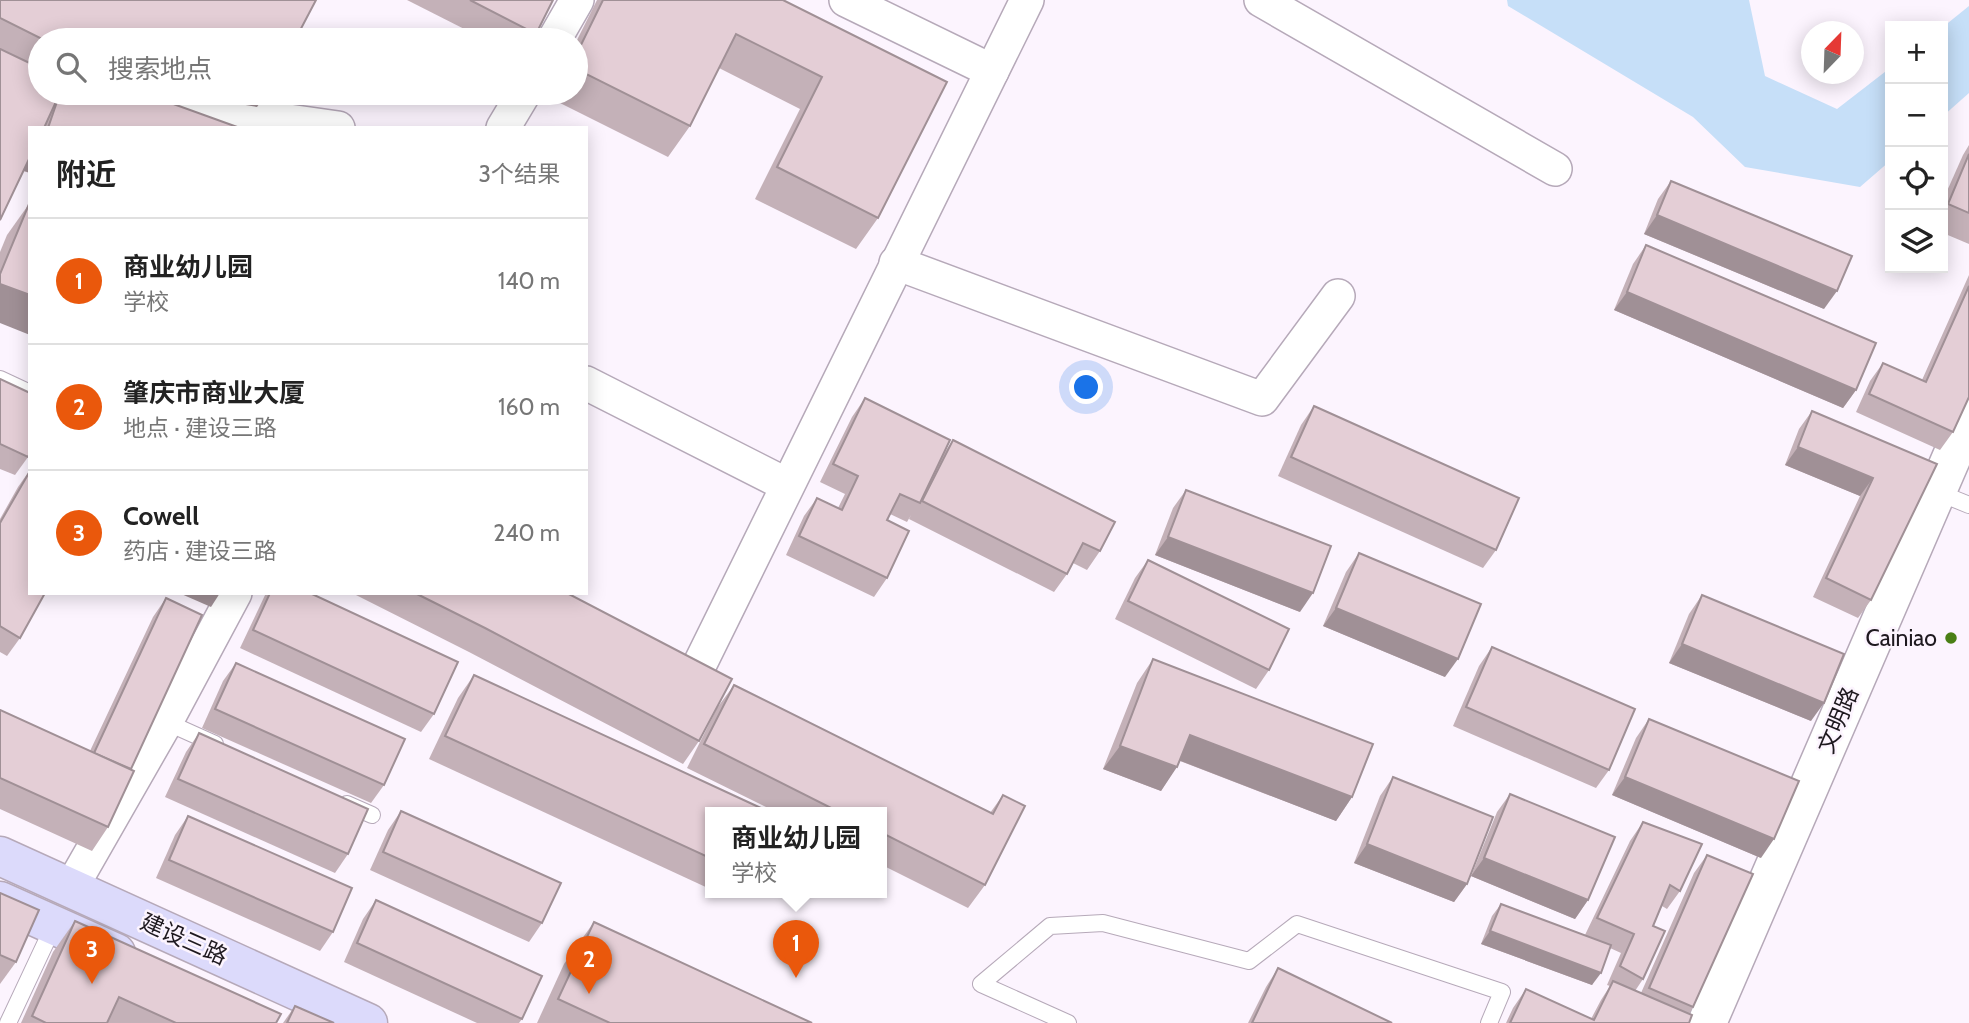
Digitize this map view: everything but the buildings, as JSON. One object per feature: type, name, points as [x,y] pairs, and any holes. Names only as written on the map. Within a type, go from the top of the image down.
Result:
[{"type":"main road","name":"建设三路","points":[[0,856],[368,1023]]},
{"type":"main road","name":"建设三路","points":[[0,901],[142,965]]},
{"type":"street","points":[[561,28],[577,0]]},
{"type":"street","points":[[846,0],[992,71]]},
{"type":"street","points":[[696,672],[1027,0]]},
{"type":"street","points":[[1261,0],[1555,169]]},
{"type":"street","points":[[167,105],[323,126]]},
{"type":"street","points":[[504,126],[517,105]]},
{"type":"street","points":[[896,263],[1262,399],[1338,296]]},
{"type":"street","points":[[588,384],[788,485]]},
{"type":"street","name":"文明路","points":[[1707,1023],[1953,498],[1969,417]]},
{"type":"street","points":[[71,888],[166,722],[234,595]]},
{"type":"lane","points":[[0,379],[28,392]]},
{"type":"lane","points":[[166,722],[226,750]]},
{"type":"lane","points":[[336,799],[372,815]]},
{"type":"lane","points":[[1068,1023],[981,984],[1050,926],[1103,923],[1249,961],[1297,924],[1502,992],[1489,1023]]},
{"type":"lane","points":[[8,1023],[54,925]]},
{"type":"water","points":[[1507,0],[1749,0],[1765,76],[1837,109],[1885,72],[1885,165],[1860,187],[1745,167],[1693,117],[1508,6]]},
{"type":"water","points":[[1969,6],[1969,93],[1948,112],[1948,84],[1948,23]]},
{"type":"place","name":"Cainiao","points":[[1951,638]]},
{"type":"place","name":"商业幼儿园","points":[[796,978]]},
{"type":"place","name":"Cowell","points":[[92,984]]},
{"type":"place","name":"肇庆市商业大厦","points":[[589,994]]}]
